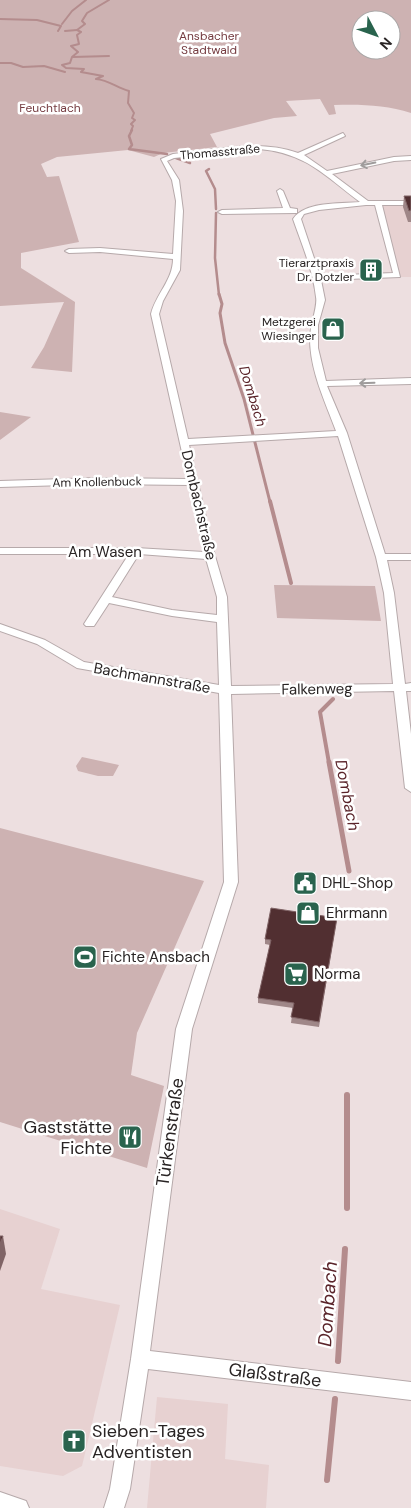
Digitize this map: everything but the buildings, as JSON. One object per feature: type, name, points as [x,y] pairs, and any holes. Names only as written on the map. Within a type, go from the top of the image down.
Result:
[{"type":"street","points":[[300,155],[343,135]]},
{"type":"street","name":"Thomasstraße","points":[[163,160],[173,156],[259,147],[280,149],[300,155],[366,203]]},
{"type":"street","points":[[325,173],[394,159],[411,158]]},
{"type":"street","name":"Dombachstraße","points":[[163,160],[175,174],[180,199],[175,272],[157,300],[155,314],[210,556],[222,597],[226,761]]},
{"type":"street","points":[[280,191],[287,210]]},
{"type":"street","points":[[222,212],[287,210],[301,213],[334,206],[411,202]]},
{"type":"street","points":[[317,278],[397,275],[378,203]]},
{"type":"street","points":[[301,213],[297,220],[298,226],[317,278],[321,300],[314,326],[314,348],[322,384],[342,432],[381,557],[390,593],[405,687],[411,788]]},
{"type":"street","points":[[69,251],[100,250],[176,257]]},
{"type":"street","points":[[322,384],[411,381]]},
{"type":"street","points":[[185,442],[342,432]]},
{"type":"street","name":"Am Knollenbuck","points":[[0,484],[98,481],[194,482]]},
{"type":"street","name":"Am Wasen","points":[[0,551],[136,552],[210,556]]},
{"type":"street","points":[[90,624],[136,552]]},
{"type":"street","points":[[381,557],[411,557]]},
{"type":"street","points":[[105,599],[172,613],[224,619]]},
{"type":"street","name":"Bachmannstraße","points":[[1,629],[41,642],[81,665],[224,690]]},
{"type":"street","name":"Falkenweg","points":[[224,690],[329,690],[405,687]]},
{"type":"street","name":"Türkenstraße","points":[[114,1508],[120,1489],[140,1359],[184,1029],[231,882],[226,761]]},
{"type":"street","name":"Glaßstraße","points":[[140,1359],[411,1391]]},
{"type":"street","points":[[0,1502],[19,1508]]},
{"type":"shaded area","points":[[411,200],[411,277],[393,277],[375,201]]},
{"type":"shaded area","points":[[0,1209],[60,1229],[41,1289],[120,1305],[82,1466],[63,1476],[0,1466]]},
{"type":"shaded area","points":[[157,1397],[228,1404],[225,1459],[269,1465],[266,1508],[147,1508]]},
{"type":"green space","points":[[0,0],[411,0],[411,113],[364,105],[334,105],[336,114],[329,115],[320,99],[286,101],[297,116],[274,118],[210,134],[217,147],[163,153],[154,157],[128,150],[57,157],[41,164],[47,177],[59,176],[79,242],[21,253],[21,268],[75,302],[72,372],[31,368],[44,347],[64,302],[0,306]]},
{"type":"green space","points":[[0,412],[31,417],[0,440]]},
{"type":"green space","points":[[274,585],[375,586],[381,621],[277,618]]},
{"type":"green space","points":[[82,757],[119,765],[113,776],[98,776],[78,771],[76,766]]},
{"type":"green space","name":"Fichte Ansbach","points":[[0,828],[204,881],[137,1033],[131,1075],[164,1086],[147,1168],[0,1122]]},
{"type":"waterway","points":[[62,24],[72,11],[86,0]]},
{"type":"waterway","name":"Dombach","points":[[77,30],[85,24],[82,21],[87,13],[109,0]]},
{"type":"waterway","points":[[0,19],[37,20],[61,26],[58,31]]},
{"type":"waterway","points":[[65,31],[77,30]]},
{"type":"waterway","name":"Dombach","points":[[77,30],[81,32],[77,35],[79,44],[71,46],[78,52],[72,57],[70,63],[62,65],[66,68],[84,69],[81,72],[103,76],[96,79],[129,91],[128,103],[134,113],[132,118],[135,120],[131,124],[133,126],[131,131]]},
{"type":"waterway","points":[[73,57],[109,56]]},
{"type":"waterway","points":[[0,63],[11,63],[23,67],[44,66],[65,72]]},
{"type":"waterway","name":"Dombach","points":[[132,130],[129,136],[132,145],[129,149],[167,154]]},
{"type":"waterway","name":"Dombach","points":[[176,158],[190,163]]},
{"type":"waterway","name":"Dombach","points":[[209,169],[206,171],[215,189],[216,209]]},
{"type":"waterway","name":"Dombach","points":[[216,213],[215,258],[219,295]]},
{"type":"waterway","name":"Dombach","points":[[219,294],[222,304],[220,313],[225,343],[244,399],[270,502]]},
{"type":"waterway","name":"Dombach","points":[[270,501],[291,583]]},
{"type":"waterway","name":"Dombach","points":[[329,763],[320,712],[333,699]]},
{"type":"waterway","name":"Dombach","points":[[329,762],[349,871]]},
{"type":"waterway","name":"Dombach","points":[[347,1095],[347,1208]]},
{"type":"waterway","name":"Dombach","points":[[338,1361],[345,1249]]},
{"type":"waterway","name":"Dombach","points":[[327,1480],[335,1399]]},
{"type":"place","name":"Tierarztpraxis Dr. Dotzler","points":[[371,270]]},
{"type":"place","name":"Metzgerei Wiesinger","points":[[333,329]]},
{"type":"place","name":"DHL-Shop","points":[[305,883]]},
{"type":"place","name":"Ehrmann","points":[[308,913]]},
{"type":"place","name":"Fichte Ansbach","points":[[85,957]]},
{"type":"place","name":"Norma","points":[[296,974]]},
{"type":"place","name":"Gaststätte Fichte","points":[[130,1137]]},
{"type":"place","name":"Sieben-Tages Adventisten","points":[[74,1441]]},
{"type":"park label","name":"Ansbacher Stadtwald","points":[[209,43]]},
{"type":"park label","name":"Feuchtlach","points":[[50,108]]}]
